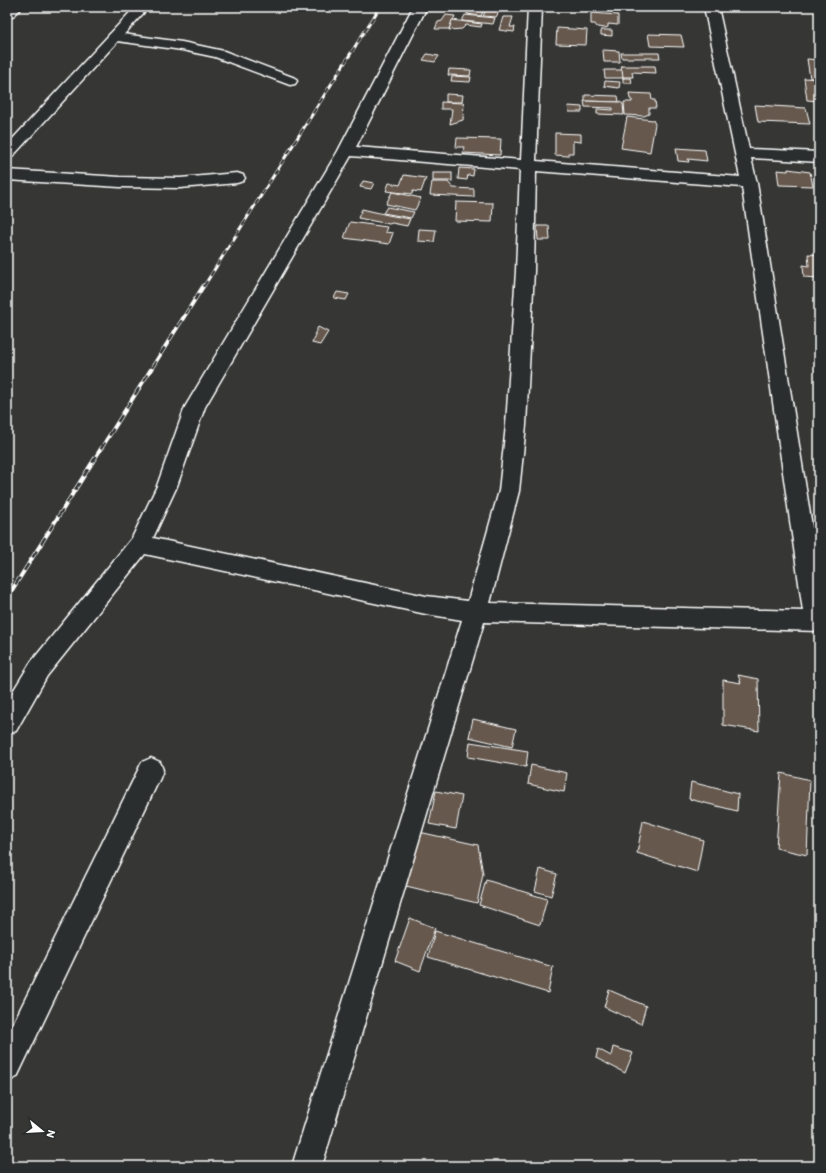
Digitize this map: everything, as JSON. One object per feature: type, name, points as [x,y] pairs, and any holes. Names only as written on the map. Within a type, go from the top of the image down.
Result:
[{"type":"street","points":[[7,14],[16,7]]},
{"type":"street","points":[[7,154],[142,7]]},
{"type":"street","points":[[7,723],[39,669],[140,544],[167,486],[195,407],[346,151],[420,7]]},
{"type":"street","points":[[307,1166],[476,612],[509,491],[516,425],[535,7]]},
{"type":"street","points":[[140,544],[426,605],[476,612],[817,621],[749,183],[711,7]]},
{"type":"street","points":[[115,37],[182,46],[219,54],[290,81]]},
{"type":"street","points":[[346,151],[749,183]]},
{"type":"street","points":[[743,153],[819,157]]},
{"type":"street","points":[[7,176],[180,183],[237,178]]},
{"type":"street","points":[[7,1067],[151,770]]},
{"type":"building","points":[[468,9],[483,11],[481,16],[467,14]]},
{"type":"building","points":[[486,10],[500,10],[496,17],[483,16]]},
{"type":"building","points":[[591,13],[618,15],[618,25],[608,24],[608,27],[605,28],[597,27],[595,24],[591,24]]},
{"type":"building","points":[[446,15],[455,16],[449,29],[435,29],[438,22],[442,21]]},
{"type":"building","points":[[465,15],[495,18],[493,24],[462,21]]},
{"type":"building","points":[[503,17],[513,17],[510,27],[515,27],[514,32],[499,30]]},
{"type":"building","points":[[452,20],[482,24],[481,27],[466,25],[462,29],[449,30]]},
{"type":"building","points":[[557,28],[587,30],[586,45],[556,44]]},
{"type":"building","points":[[601,30],[612,30],[612,36],[601,35]]},
{"type":"building","points":[[648,34],[681,35],[684,47],[650,46]]},
{"type":"building","points":[[603,50],[619,51],[620,62],[604,62]]},
{"type":"building","points":[[621,53],[659,53],[660,58],[622,58]]},
{"type":"building","points":[[427,54],[439,56],[435,62],[423,60]]},
{"type":"building","points":[[807,59],[819,60],[819,78],[810,78]]},
{"type":"building","points":[[621,66],[655,66],[656,73],[632,72],[633,77],[623,77]]},
{"type":"building","points":[[449,69],[471,70],[470,76],[448,75]]},
{"type":"building","points":[[604,70],[622,70],[623,78],[605,78]]},
{"type":"building","points":[[452,76],[471,77],[470,82],[451,81]]},
{"type":"building","points":[[623,78],[631,78],[632,83],[623,83]]},
{"type":"building","points":[[804,78],[819,79],[819,101],[807,100]]},
{"type":"building","points":[[605,81],[620,82],[619,88],[604,86]]},
{"type":"building","points":[[629,93],[651,94],[652,100],[655,100],[656,108],[649,108],[649,114],[644,116],[625,115],[624,102],[632,102]]},
{"type":"building","points":[[446,94],[463,95],[462,102],[446,102]]},
{"type":"building","points":[[585,95],[618,96],[619,102],[585,101]]},
{"type":"building","points":[[584,101],[620,102],[623,104],[624,115],[597,114],[597,109],[613,110],[613,108],[585,107]]},
{"type":"building","points":[[441,102],[464,103],[463,120],[450,124],[452,109],[441,109]]},
{"type":"building","points":[[755,105],[806,108],[810,124],[758,122]]},
{"type":"building","points":[[568,106],[582,107],[582,112],[569,112]]},
{"type":"building","points":[[627,117],[653,120],[655,124],[650,152],[621,148]]},
{"type":"building","points":[[555,133],[581,134],[581,142],[573,141],[573,153],[568,153],[568,156],[555,155]]},
{"type":"building","points":[[457,138],[501,139],[500,155],[463,153],[464,147],[456,147]]},
{"type":"building","points":[[676,148],[705,150],[707,161],[688,159],[689,162],[678,161]]},
{"type":"building","points":[[459,168],[474,169],[473,176],[468,175],[467,180],[458,179]]},
{"type":"building","points":[[788,169],[810,172],[813,186],[779,185],[777,170],[788,171]]},
{"type":"building","points":[[433,173],[452,173],[452,181],[433,181]]},
{"type":"building","points":[[404,175],[426,178],[421,192],[413,191],[412,194],[386,191],[389,183],[400,185]]},
{"type":"building","points":[[363,181],[374,183],[371,189],[360,187]]},
{"type":"building","points":[[432,182],[448,182],[453,188],[474,189],[474,197],[430,195]]},
{"type":"building","points":[[392,192],[421,198],[415,210],[386,204]]},
{"type":"building","points":[[456,202],[493,203],[492,222],[455,221]]},
{"type":"building","points":[[387,207],[414,212],[411,218],[383,213]]},
{"type":"building","points":[[362,209],[410,219],[407,226],[358,218]]},
{"type":"building","points":[[350,222],[387,227],[385,232],[393,233],[389,244],[344,238]]},
{"type":"building","points":[[537,226],[549,226],[550,240],[538,240]]},
{"type":"building","points":[[419,229],[436,230],[434,242],[418,241]]},
{"type":"building","points":[[808,254],[819,255],[819,278],[804,277],[803,265],[809,266]]},
{"type":"building","points":[[337,292],[349,294],[346,300],[334,298]]},
{"type":"building","points":[[318,327],[328,332],[320,345],[312,343]]},
{"type":"building","points":[[738,675],[758,679],[759,731],[723,725],[723,680],[741,683]]},
{"type":"building","points":[[473,719],[516,729],[512,747],[469,737]]},
{"type":"building","points":[[470,742],[528,751],[526,767],[468,757]]},
{"type":"building","points":[[531,765],[567,773],[564,792],[528,784]]},
{"type":"building","points":[[781,773],[810,780],[807,855],[776,848]]},
{"type":"building","points":[[691,782],[738,794],[737,811],[689,799]]},
{"type":"building","points":[[436,791],[462,796],[456,829],[429,824]]},
{"type":"building","points":[[643,821],[703,840],[697,872],[637,853]]},
{"type":"building","points":[[419,832],[478,845],[483,874],[477,903],[406,886]]},
{"type":"building","points":[[540,869],[557,874],[551,896],[535,891]]},
{"type":"building","points":[[486,880],[547,899],[540,925],[479,905]]},
{"type":"building","points":[[410,918],[435,928],[420,971],[395,961]]},
{"type":"building","points":[[435,931],[553,967],[548,993],[428,957]]},
{"type":"building","points":[[609,990],[646,1006],[641,1024],[604,1007]]},
{"type":"building","points":[[613,1047],[633,1053],[625,1073],[596,1058],[598,1049],[611,1056]]},
{"type":"railway","points":[[204,286],[380,7]]},
{"type":"railway","points":[[7,598],[204,285]]}]
